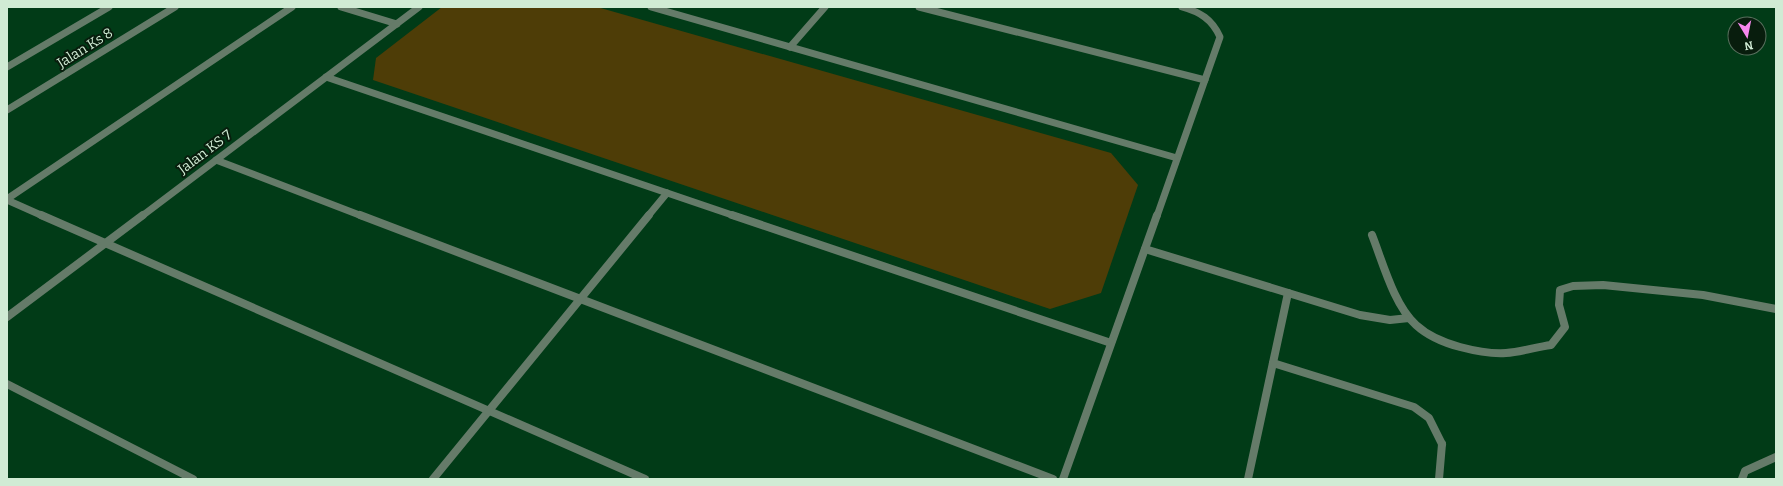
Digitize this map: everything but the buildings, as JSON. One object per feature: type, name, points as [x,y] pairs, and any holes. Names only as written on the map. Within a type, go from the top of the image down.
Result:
[{"type":"street","name":"Jalan Ks 8","points":[[7,67],[109,7]]},
{"type":"street","name":"Jalan Ks 8","points":[[7,110],[175,7]]},
{"type":"street","points":[[7,199],[292,7]]},
{"type":"street","points":[[341,7],[397,24]]},
{"type":"street","name":"Jalan KS 7","points":[[7,317],[419,7]]},
{"type":"street","points":[[652,7],[1177,158]]},
{"type":"street","points":[[790,47],[825,7]]},
{"type":"street","points":[[919,7],[1205,80]]},
{"type":"street","points":[[1063,479],[1220,38],[1217,28],[1208,18],[1185,8]]},
{"type":"street","points":[[326,77],[1112,343]]},
{"type":"street","points":[[216,160],[1053,479]]},
{"type":"street","points":[[433,479],[667,193]]},
{"type":"street","points":[[7,199],[645,479]]},
{"type":"street","points":[[1372,235],[1400,303],[1409,318],[1424,331],[1444,342],[1467,350],[1505,353],[1551,345],[1565,327],[1559,305],[1560,290],[1573,286],[1602,284],[1703,295],[1776,309]]},
{"type":"street","points":[[1145,249],[1360,315],[1390,320],[1409,318]]},
{"type":"street","points":[[1248,479],[1288,293]]},
{"type":"street","points":[[1273,363],[1414,407],[1429,418],[1442,444],[1439,479]]},
{"type":"street","points":[[7,384],[193,479]]},
{"type":"street","points":[[1742,479],[1745,471],[1776,457]]},
{"type":"shaded area","points":[[442,7],[597,7],[1111,153],[1138,185],[1101,293],[1050,309],[373,80],[376,58]]}]
